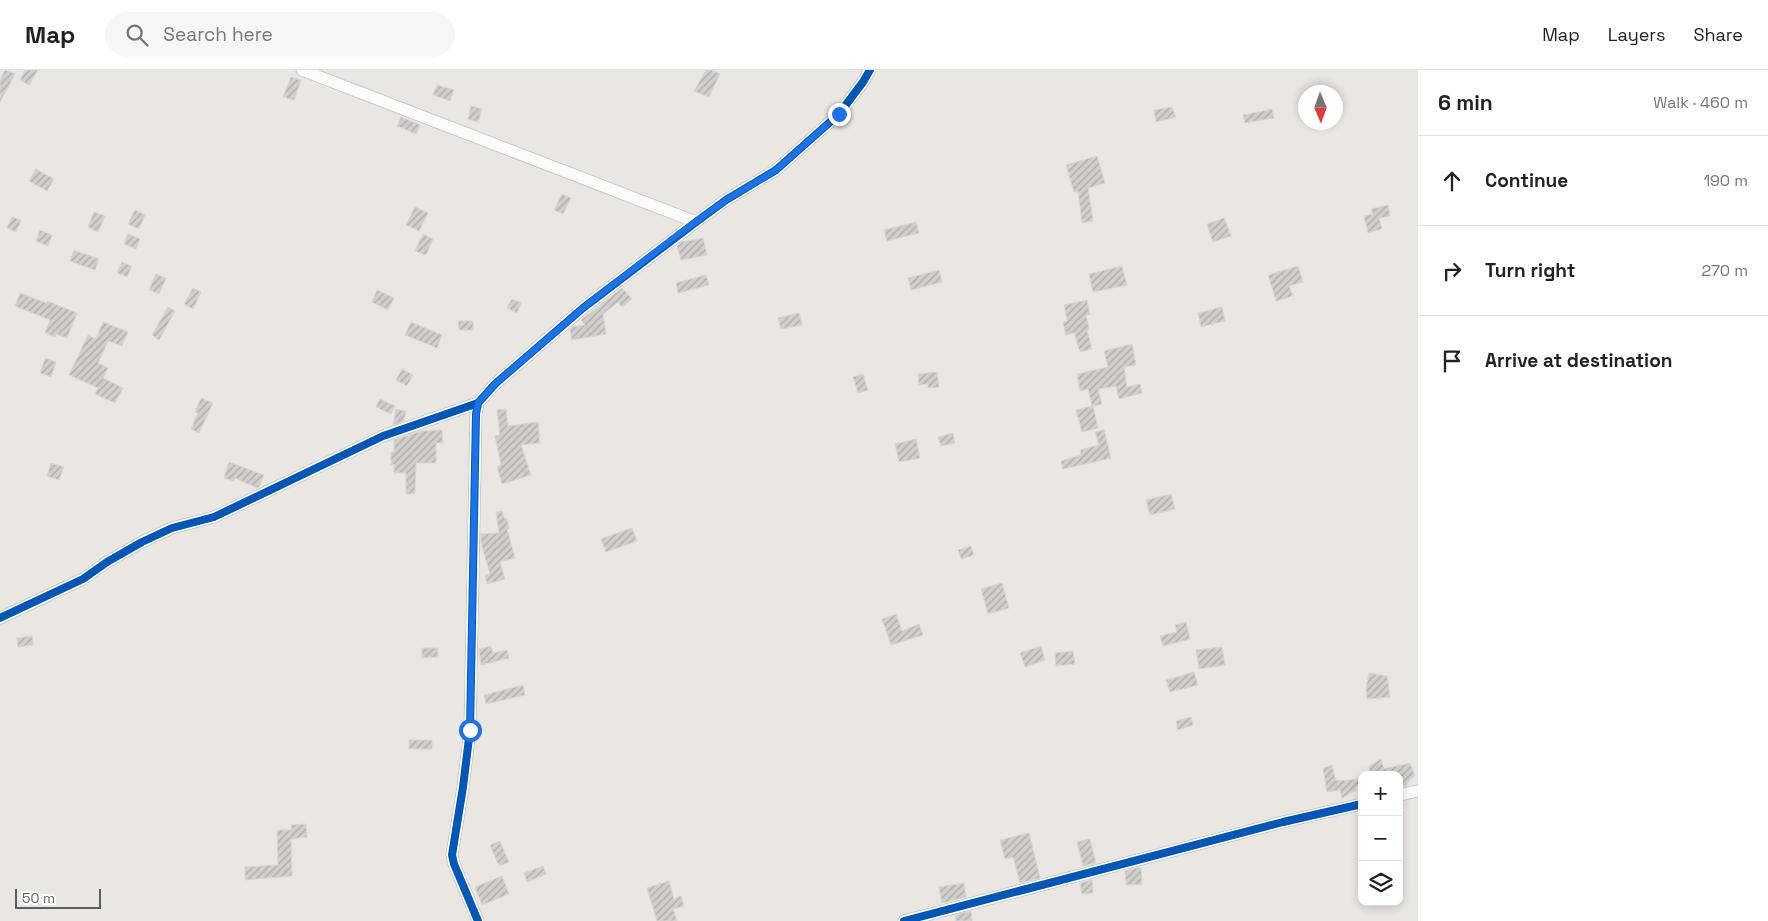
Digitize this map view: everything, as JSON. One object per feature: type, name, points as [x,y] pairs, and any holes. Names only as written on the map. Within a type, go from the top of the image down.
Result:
[{"type":"street","points":[[302,70],[696,222]]},
{"type":"street","points":[[0,618],[83,579],[133,547],[172,528],[214,517],[383,436],[478,403],[495,384],[583,308],[726,200],[776,170],[839,114],[870,70]]},
{"type":"street","points":[[478,403],[470,730],[452,854],[454,864],[478,921]]},
{"type":"street","points":[[1403,794],[1418,791]]},
{"type":"street","points":[[904,921],[1283,822],[1358,805]]},
{"type":"building","points":[[5,70],[15,74],[0,102],[0,80]]},
{"type":"building","points":[[25,70],[38,70],[29,85],[20,80]]},
{"type":"building","points":[[706,70],[720,74],[709,97],[694,91]]},
{"type":"building","points":[[291,77],[301,80],[294,100],[283,97]]},
{"type":"building","points":[[437,85],[454,90],[450,101],[433,95]]},
{"type":"building","points":[[471,106],[482,109],[478,122],[468,119]]},
{"type":"building","points":[[1172,107],[1176,117],[1156,122],[1154,110]]},
{"type":"building","points":[[1272,109],[1274,118],[1245,123],[1243,115]]},
{"type":"building","points":[[401,117],[420,125],[416,134],[397,126]]},
{"type":"building","points":[[1097,156],[1105,183],[1088,188],[1093,221],[1082,223],[1078,191],[1074,192],[1066,165]]},
{"type":"building","points":[[36,169],[54,179],[47,191],[29,181]]},
{"type":"building","points":[[562,194],[571,198],[563,214],[554,210]]},
{"type":"building","points":[[1388,205],[1390,216],[1379,218],[1382,229],[1368,233],[1364,216],[1373,214],[1371,209]]},
{"type":"building","points":[[415,207],[428,213],[419,231],[406,225]]},
{"type":"building","points":[[135,210],[145,215],[139,229],[128,224]]},
{"type":"building","points":[[94,212],[105,216],[98,232],[88,227]]},
{"type":"building","points":[[12,217],[21,220],[16,232],[7,228]]},
{"type":"building","points":[[1224,218],[1231,236],[1213,242],[1207,224]]},
{"type":"building","points":[[916,222],[919,233],[887,241],[884,230]]},
{"type":"building","points":[[40,230],[52,235],[48,246],[36,241]]},
{"type":"building","points":[[128,234],[140,239],[136,249],[124,244]]},
{"type":"building","points":[[423,234],[433,239],[426,255],[415,251]]},
{"type":"building","points":[[703,238],[707,255],[681,260],[677,246],[682,242]]},
{"type":"building","points":[[74,250],[99,259],[95,270],[70,261]]},
{"type":"building","points":[[122,262],[132,266],[127,277],[117,273]]},
{"type":"building","points":[[1122,266],[1127,285],[1093,292],[1089,274]]},
{"type":"building","points":[[1298,266],[1303,282],[1289,286],[1293,296],[1276,301],[1268,275]]},
{"type":"building","points":[[939,270],[942,282],[911,290],[908,278]]},
{"type":"building","points":[[156,274],[166,278],[159,294],[149,290]]},
{"type":"building","points":[[706,275],[709,285],[678,293],[676,283]]},
{"type":"building","points":[[193,288],[201,292],[193,309],[184,304]]},
{"type":"building","points":[[622,288],[632,299],[622,307],[618,302],[603,314],[606,334],[572,340],[570,329],[585,325],[581,320]]},
{"type":"building","points":[[377,290],[394,298],[388,310],[372,302]]},
{"type":"building","points":[[20,293],[77,313],[67,338],[56,334],[55,337],[45,333],[50,320],[15,306]]},
{"type":"building","points":[[512,299],[521,303],[517,313],[507,308]]},
{"type":"building","points":[[1087,300],[1090,315],[1086,315],[1089,329],[1087,330],[1092,349],[1080,352],[1074,333],[1066,335],[1063,322],[1067,321],[1064,305]]},
{"type":"building","points":[[168,307],[175,311],[159,340],[152,335]]},
{"type":"building","points":[[1222,307],[1225,321],[1201,327],[1198,313]]},
{"type":"building","points":[[799,313],[802,325],[781,329],[778,318]]},
{"type":"building","points":[[458,321],[473,321],[473,330],[459,330]]},
{"type":"building","points":[[103,322],[128,332],[122,346],[108,341],[98,363],[108,368],[103,378],[123,388],[115,403],[95,394],[98,388],[69,375],[88,335],[96,339]]},
{"type":"building","points":[[411,322],[442,335],[437,348],[405,335]]},
{"type":"building","points":[[1132,344],[1136,365],[1124,367],[1127,387],[1140,384],[1142,393],[1119,399],[1116,386],[1098,389],[1102,404],[1093,406],[1098,428],[1082,432],[1076,410],[1092,406],[1088,389],[1080,391],[1077,374],[1108,367],[1104,351]]},
{"type":"building","points":[[45,358],[56,362],[51,377],[40,373]]},
{"type":"building","points":[[402,369],[413,375],[407,386],[396,380]]},
{"type":"building","points":[[937,372],[939,387],[928,388],[928,384],[919,385],[918,374]]},
{"type":"building","points":[[863,374],[868,390],[858,393],[853,377]]},
{"type":"building","points":[[201,398],[213,403],[199,433],[191,429],[198,413],[195,412]]},
{"type":"building","points":[[380,399],[395,406],[391,414],[376,407]]},
{"type":"building","points":[[396,409],[406,411],[404,421],[393,425]]},
{"type":"building","points":[[506,409],[508,426],[538,422],[540,443],[521,445],[531,475],[502,484],[497,467],[501,465],[495,436],[500,435],[497,410]]},
{"type":"building","points":[[442,430],[443,443],[436,443],[436,463],[416,463],[415,494],[406,494],[406,473],[394,473],[394,464],[391,465],[391,452],[394,452],[394,440],[422,431]]},
{"type":"building","points":[[1104,430],[1111,458],[1063,469],[1061,461],[1081,455],[1080,450],[1099,445],[1095,432]]},
{"type":"building","points":[[953,433],[955,443],[941,446],[938,437]]},
{"type":"building","points":[[916,439],[920,458],[899,462],[895,444]]},
{"type":"building","points":[[229,462],[264,475],[259,487],[257,488],[235,478],[234,481],[224,478]]},
{"type":"building","points":[[51,463],[64,467],[59,480],[47,476]]},
{"type":"building","points":[[1171,494],[1175,509],[1150,515],[1146,500]]},
{"type":"building","points":[[502,511],[504,518],[507,518],[509,529],[507,529],[515,558],[500,562],[505,579],[487,584],[485,575],[490,574],[481,543],[481,534],[499,533],[496,512]]},
{"type":"building","points":[[632,528],[637,541],[606,552],[601,539]]},
{"type":"building","points":[[971,546],[974,555],[961,559],[958,550]]},
{"type":"building","points":[[1002,583],[1009,608],[988,614],[981,589]]},
{"type":"building","points":[[896,614],[902,631],[919,624],[923,635],[891,645],[882,619]]},
{"type":"building","points":[[1186,622],[1190,639],[1163,646],[1160,636],[1177,632],[1175,625]]},
{"type":"building","points":[[32,636],[33,645],[18,647],[17,638]]},
{"type":"building","points":[[491,646],[493,653],[507,650],[509,658],[481,665],[479,649]]},
{"type":"building","points":[[1041,646],[1045,660],[1025,667],[1020,653]]},
{"type":"building","points":[[1222,647],[1225,665],[1199,669],[1196,650]]},
{"type":"building","points":[[422,648],[438,648],[438,657],[422,658]]},
{"type":"building","points":[[1073,651],[1075,664],[1056,666],[1055,653]]},
{"type":"building","points":[[1194,672],[1198,685],[1170,692],[1166,680]]},
{"type":"building","points":[[1369,673],[1387,676],[1390,697],[1367,699],[1366,688]]},
{"type":"building","points":[[523,685],[525,695],[486,704],[484,695]]},
{"type":"building","points":[[1191,717],[1193,725],[1178,730],[1176,721]]},
{"type":"building","points":[[409,740],[432,740],[432,749],[409,749]]},
{"type":"building","points":[[1381,759],[1384,769],[1410,763],[1415,776],[1409,780],[1406,786],[1403,786],[1403,771],[1370,771],[1369,766]]},
{"type":"building","points":[[1332,765],[1336,781],[1358,779],[1358,787],[1355,787],[1356,790],[1342,798],[1340,790],[1327,792],[1323,768]]},
{"type":"building","points":[[306,824],[307,837],[291,839],[292,876],[245,880],[245,867],[278,865],[277,830],[292,830],[291,825]]},
{"type":"building","points":[[1029,833],[1040,878],[1020,883],[1013,857],[1005,859],[1000,840]]},
{"type":"building","points":[[1090,839],[1096,863],[1083,866],[1077,842]]},
{"type":"building","points":[[500,841],[509,862],[499,866],[490,845]]},
{"type":"building","points":[[543,866],[546,874],[527,882],[524,873]]},
{"type":"building","points":[[1141,867],[1142,884],[1126,885],[1125,871]]},
{"type":"building","points":[[502,876],[509,894],[482,905],[475,887]]},
{"type":"building","points":[[1092,880],[1093,893],[1082,894],[1080,883]]},
{"type":"building","points":[[669,881],[674,899],[681,896],[684,906],[673,909],[677,921],[657,921],[647,888]]},
{"type":"building","points":[[964,883],[966,897],[942,903],[939,887]]},
{"type":"building","points":[[971,911],[972,921],[956,921],[955,915]]},
{"type":"cycle path","points":[[478,921],[452,855],[470,730],[476,414],[478,403],[495,384],[583,308],[726,200],[776,170],[839,114],[870,70]]},
{"type":"cycle path","points":[[0,618],[83,579],[107,562],[172,528],[214,517],[383,436],[478,403]]},
{"type":"cycle path","points":[[904,921],[1283,822],[1358,805]]},
{"type":"route","points":[[470,730],[476,414],[478,403],[495,384],[583,308],[726,200],[776,170],[839,114]]}]
